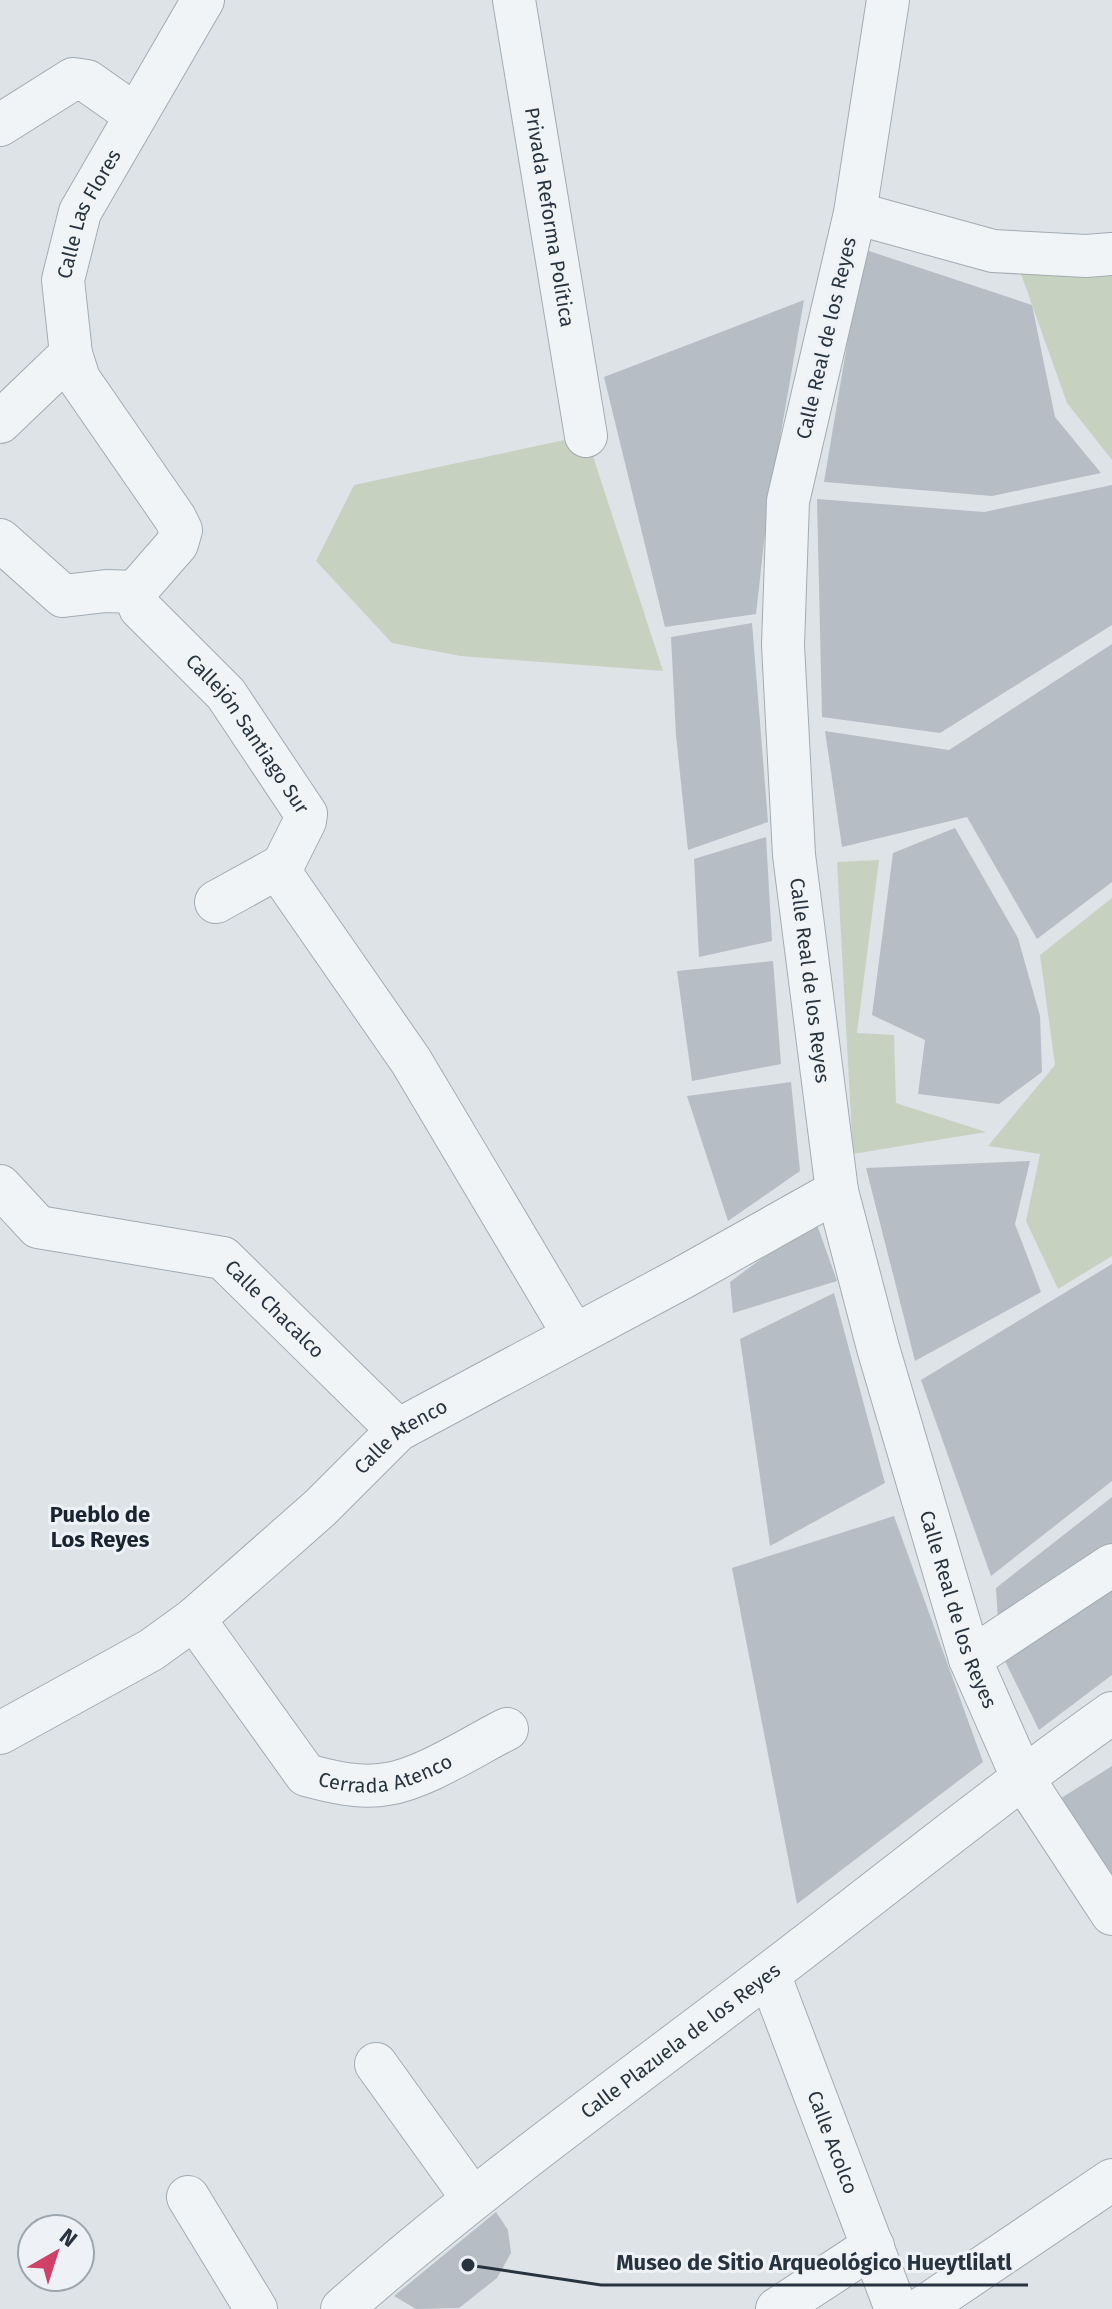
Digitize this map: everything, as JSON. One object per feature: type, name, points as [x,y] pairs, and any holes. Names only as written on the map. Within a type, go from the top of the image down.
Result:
[{"type":"street","name":"Calle Las Flores","points":[[71,354],[63,280],[80,212],[134,114],[203,0]]},
{"type":"street","name":"Privada Reforma Política","points":[[514,0],[586,436]]},
{"type":"street","name":"Calle Real de los Reyes","points":[[888,0],[855,213],[788,501],[783,645],[794,855],[837,1191],[878,1348],[970,1659],[1022,1777],[1112,1914]]},
{"type":"street","points":[[0,125],[73,79],[87,81],[134,114]]},
{"type":"street","points":[[855,213],[993,251],[1086,256],[1112,254]]},
{"type":"street","points":[[0,422],[71,354],[79,379],[181,530],[177,544],[135,592],[106,591],[63,596],[0,540]]},
{"type":"street","name":"Callejón Santiago Sur","points":[[135,592],[140,608],[226,694],[306,814],[283,865]]},
{"type":"street","points":[[216,902],[283,865],[284,878],[411,1061],[574,1335]]},
{"type":"street","name":"Calle Chacalco","points":[[0,1186],[38,1227],[223,1258],[398,1430]]},
{"type":"street","name":"Calle Atenco","points":[[0,1733],[151,1650],[194,1619],[320,1508],[398,1430],[837,1191]]},
{"type":"street","points":[[970,1659],[1112,1565]]},
{"type":"street","name":"Cerrada Atenco","points":[[194,1619],[306,1775],[337,1783],[395,1783],[507,1729]]},
{"type":"street","name":"Calle Plazuela de los Reyes","points":[[342,2309],[473,2199],[1022,1777],[1112,1713]]},
{"type":"street","name":"Calle Acolco","points":[[769,1974],[896,2309]]},
{"type":"street","points":[[376,2064],[473,2199]]},
{"type":"street","points":[[921,2309],[1112,2180]]},
{"type":"street","points":[[188,2197],[256,2309]]},
{"type":"street","points":[[777,2309],[873,2246]]},
{"type":"green space","points":[[1070,261],[1112,263],[1112,460],[1067,403],[1021,274]]},
{"type":"green space","points":[[574,438],[590,447],[663,671],[461,656],[392,643],[316,561],[354,485]]},
{"type":"green space","points":[[879,860],[857,1033],[894,1035],[896,1103],[986,1132],[853,1154],[837,862]]},
{"type":"green space","points":[[1112,898],[1112,1256],[1058,1289],[1026,1221],[1040,1154],[988,1146],[1055,1065],[1040,955]]},
{"type":"building","points":[[863,249],[1032,305],[1055,417],[1101,473],[992,496],[824,482]]},
{"type":"building","points":[[804,300],[768,507],[756,614],[665,627],[604,377]]},
{"type":"building","points":[[1112,485],[1112,625],[940,733],[822,717],[817,499],[984,512]]},
{"type":"building","points":[[752,623],[768,822],[688,850],[676,735],[671,637]]},
{"type":"building","points":[[1112,644],[1112,882],[1037,939],[967,817],[842,847],[825,731],[949,750]]},
{"type":"building","points":[[955,828],[1018,938],[1040,1016],[1042,1072],[999,1104],[918,1094],[925,1040],[872,1015],[893,853]]},
{"type":"building","points":[[766,837],[772,941],[699,957],[694,859]]},
{"type":"building","points":[[773,961],[781,1064],[692,1081],[677,971]]},
{"type":"building","points":[[791,1082],[800,1171],[728,1221],[687,1096]]},
{"type":"building","points":[[1030,1161],[1015,1224],[1041,1292],[915,1361],[866,1168]]},
{"type":"building","points":[[815,1219],[837,1281],[733,1313],[730,1282]]},
{"type":"building","points":[[1112,1264],[1112,1481],[991,1576],[921,1380]]},
{"type":"building","points":[[834,1293],[885,1483],[770,1546],[740,1339]]},
{"type":"building","points":[[1112,1497],[1112,1545],[998,1621],[996,1588]]},
{"type":"building","points":[[894,1516],[983,1762],[797,1904],[732,1568]]},
{"type":"building","points":[[1112,1587],[1112,1675],[1039,1730],[1004,1659]]},
{"type":"building","points":[[1112,1766],[1112,1889],[1055,1802]]},
{"type":"building","points":[[496,2212],[508,2230],[511,2253],[497,2278],[459,2308],[416,2309],[394,2296]]},
{"type":"place","name":"Museo de Sitio Arqueológico Hueytlilatl","points":[[468,2265]]},
{"type":"district","name":"Pueblo de Los Reyes","points":[[100,1526]]}]
